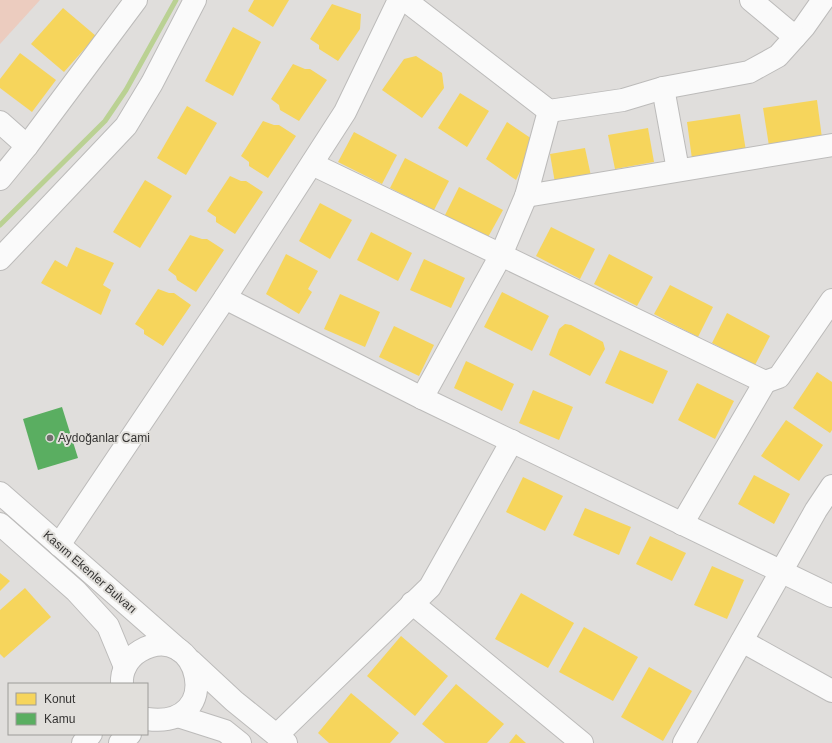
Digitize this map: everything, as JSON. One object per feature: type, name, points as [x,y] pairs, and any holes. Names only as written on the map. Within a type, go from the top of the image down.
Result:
[{"type":"street","points":[[0,259],[126,126],[152,83],[195,0]]},
{"type":"street","points":[[59,545],[225,298],[312,164],[344,112],[399,0]]},
{"type":"street","points":[[405,0],[549,111],[587,107],[623,100],[663,88],[749,72],[778,56],[795,37],[822,0]]},
{"type":"street","points":[[751,0],[795,37]]},
{"type":"street","points":[[0,179],[27,146],[125,4]]},
{"type":"street","points":[[663,88],[678,170]]},
{"type":"street","points":[[422,398],[501,255],[526,196],[549,111]]},
{"type":"street","points":[[0,122],[27,146]]},
{"type":"street","points":[[526,196],[832,145]]},
{"type":"street","points":[[312,164],[765,382]]},
{"type":"street","points":[[225,298],[422,398],[832,596]]},
{"type":"street","points":[[682,524],[765,382],[779,377],[832,300]]},
{"type":"street","points":[[281,739],[430,587],[512,441]]},
{"type":"street","points":[[684,743],[816,510],[832,486]]},
{"type":"street","name":"Kasım Ekenler Bulvarı","points":[[0,493],[185,655],[234,701],[281,739]]},
{"type":"street","name":"Kasım Ekenler Bulvarı","points":[[0,524],[76,591],[108,626],[123,675]]},
{"type":"street","points":[[412,604],[582,743]]},
{"type":"street","points":[[742,641],[832,691]]},
{"type":"street","points":[[123,675],[134,654],[148,646],[164,645],[185,655],[197,675],[197,691],[190,705],[178,716],[163,721],[148,719]]},
{"type":"street","points":[[178,716],[225,731],[240,743]]},
{"type":"street","points":[[83,743],[90,735]]},
{"type":"street","points":[[120,743],[129,735]]},
{"type":"shaded area","points":[[0,0],[40,0],[0,44]]},
{"type":"building: Konut","points":[[254,0],[289,0],[273,27],[248,11]]},
{"type":"building: Konut","points":[[332,4],[361,14],[360,29],[338,61],[319,49],[319,45],[310,39]]},
{"type":"building: Konut","points":[[63,8],[96,36],[64,72],[31,44]]},
{"type":"building: Konut","points":[[233,27],[261,42],[233,96],[205,81]]},
{"type":"building: Konut","points":[[20,53],[56,80],[32,112],[0,88],[0,79]]},
{"type":"building: Konut","points":[[416,56],[442,73],[444,88],[422,118],[382,90],[404,59]]},
{"type":"building: Konut","points":[[293,64],[305,69],[310,69],[327,80],[299,121],[280,110],[279,105],[271,99]]},
{"type":"building: Konut","points":[[460,93],[489,111],[467,147],[438,128]]},
{"type":"building: Konut","points":[[817,100],[822,138],[769,146],[763,108]]},
{"type":"building: Konut","points":[[187,106],[217,123],[186,175],[157,158]]},
{"type":"building: Konut","points":[[740,114],[746,151],[692,159],[687,122]]},
{"type":"building: Konut","points":[[263,121],[274,125],[279,125],[296,136],[268,178],[249,166],[249,162],[241,156]]},
{"type":"building: Konut","points":[[507,122],[535,141],[516,180],[486,159]]},
{"type":"building: Konut","points":[[648,128],[654,162],[615,169],[608,135]]},
{"type":"building: Konut","points":[[354,132],[397,155],[382,184],[338,162]]},
{"type":"building: Konut","points":[[585,148],[591,176],[555,183],[550,154]]},
{"type":"building: Konut","points":[[405,158],[449,181],[434,210],[390,188]]},
{"type":"building: Konut","points":[[230,176],[241,181],[246,181],[263,192],[235,234],[216,222],[216,217],[207,211]]},
{"type":"building: Konut","points":[[145,180],[172,196],[140,248],[113,232]]},
{"type":"building: Konut","points":[[459,187],[503,210],[487,239],[444,217]]},
{"type":"building: Konut","points":[[320,203],[352,220],[330,259],[299,241]]},
{"type":"building: Konut","points":[[551,227],[595,249],[580,279],[536,256]]},
{"type":"building: Konut","points":[[371,232],[412,253],[398,281],[357,260]]},
{"type":"building: Konut","points":[[190,235],[207,239],[224,250],[196,292],[177,280],[176,276],[168,270]]},
{"type":"building: Konut","points":[[76,247],[114,263],[103,285],[111,290],[101,315],[41,283],[55,260],[67,267]]},
{"type":"building: Konut","points":[[286,254],[318,271],[308,289],[312,292],[299,314],[266,294]]},
{"type":"building: Konut","points":[[609,254],[653,277],[637,306],[594,284]]},
{"type":"building: Konut","points":[[424,259],[465,278],[451,308],[410,290]]},
{"type":"building: Konut","points":[[670,285],[713,307],[698,337],[654,314]]},
{"type":"building: Konut","points":[[158,289],[169,293],[174,293],[191,305],[163,346],[144,334],[144,330],[135,324]]},
{"type":"building: Konut","points":[[502,292],[549,316],[532,351],[484,327]]},
{"type":"building: Konut","points":[[340,294],[380,312],[365,347],[324,329]]},
{"type":"building: Konut","points":[[727,313],[770,336],[755,365],[712,343]]},
{"type":"building: Konut","points":[[565,324],[571,325],[603,342],[605,349],[590,376],[549,355],[559,329]]},
{"type":"building: Konut","points":[[394,326],[434,345],[419,376],[379,357]]},
{"type":"building: Konut","points":[[620,350],[668,371],[653,404],[605,383]]},
{"type":"building: Konut","points":[[466,361],[514,384],[502,411],[454,388]]},
{"type":"building: Konut","points":[[817,372],[832,382],[832,430],[830,433],[793,408]]},
{"type":"building: Konut","points":[[697,383],[734,401],[715,439],[678,420]]},
{"type":"building: Konut","points":[[533,390],[573,407],[559,440],[519,423]]},
{"type":"building: Konut","points":[[786,420],[823,445],[799,481],[761,456]]},
{"type":"building: Konut","points":[[754,475],[790,494],[774,524],[738,504]]},
{"type":"building: Konut","points":[[523,477],[563,496],[545,531],[506,512]]},
{"type":"building: Konut","points":[[585,508],[631,527],[619,555],[573,535]]},
{"type":"building: Konut","points":[[650,536],[686,553],[672,581],[636,564]]},
{"type":"building: Konut","points":[[712,566],[744,580],[727,619],[694,605]]},
{"type":"building: Konut","points":[[0,573],[10,581],[0,591]]},
{"type":"building: Konut","points":[[25,588],[51,617],[4,658],[0,654],[0,610]]},
{"type":"building: Konut","points":[[521,593],[574,623],[548,668],[495,639]]},
{"type":"building: Konut","points":[[584,627],[638,657],[613,701],[559,672]]},
{"type":"building: Konut","points":[[401,636],[448,676],[415,716],[367,676]]},
{"type":"building: Konut","points":[[649,667],[692,691],[663,741],[621,717]]},
{"type":"building: Konut","points":[[456,684],[504,724],[487,743],[445,743],[422,724]]},
{"type":"building: Konut","points":[[351,693],[399,733],[390,743],[329,743],[318,733]]},
{"type":"building: Konut","points":[[516,734],[526,743],[509,743]]},
{"type":"building: Kamu","name":"Aydoğanlar Cami","points":[[62,407],[78,458],[38,470],[23,419]]},
{"type":"waterway","points":[[0,225],[105,121],[126,90],[176,0]]},
{"type":"place","name":"Aydoğanlar Cami","points":[[50,438]]}]
